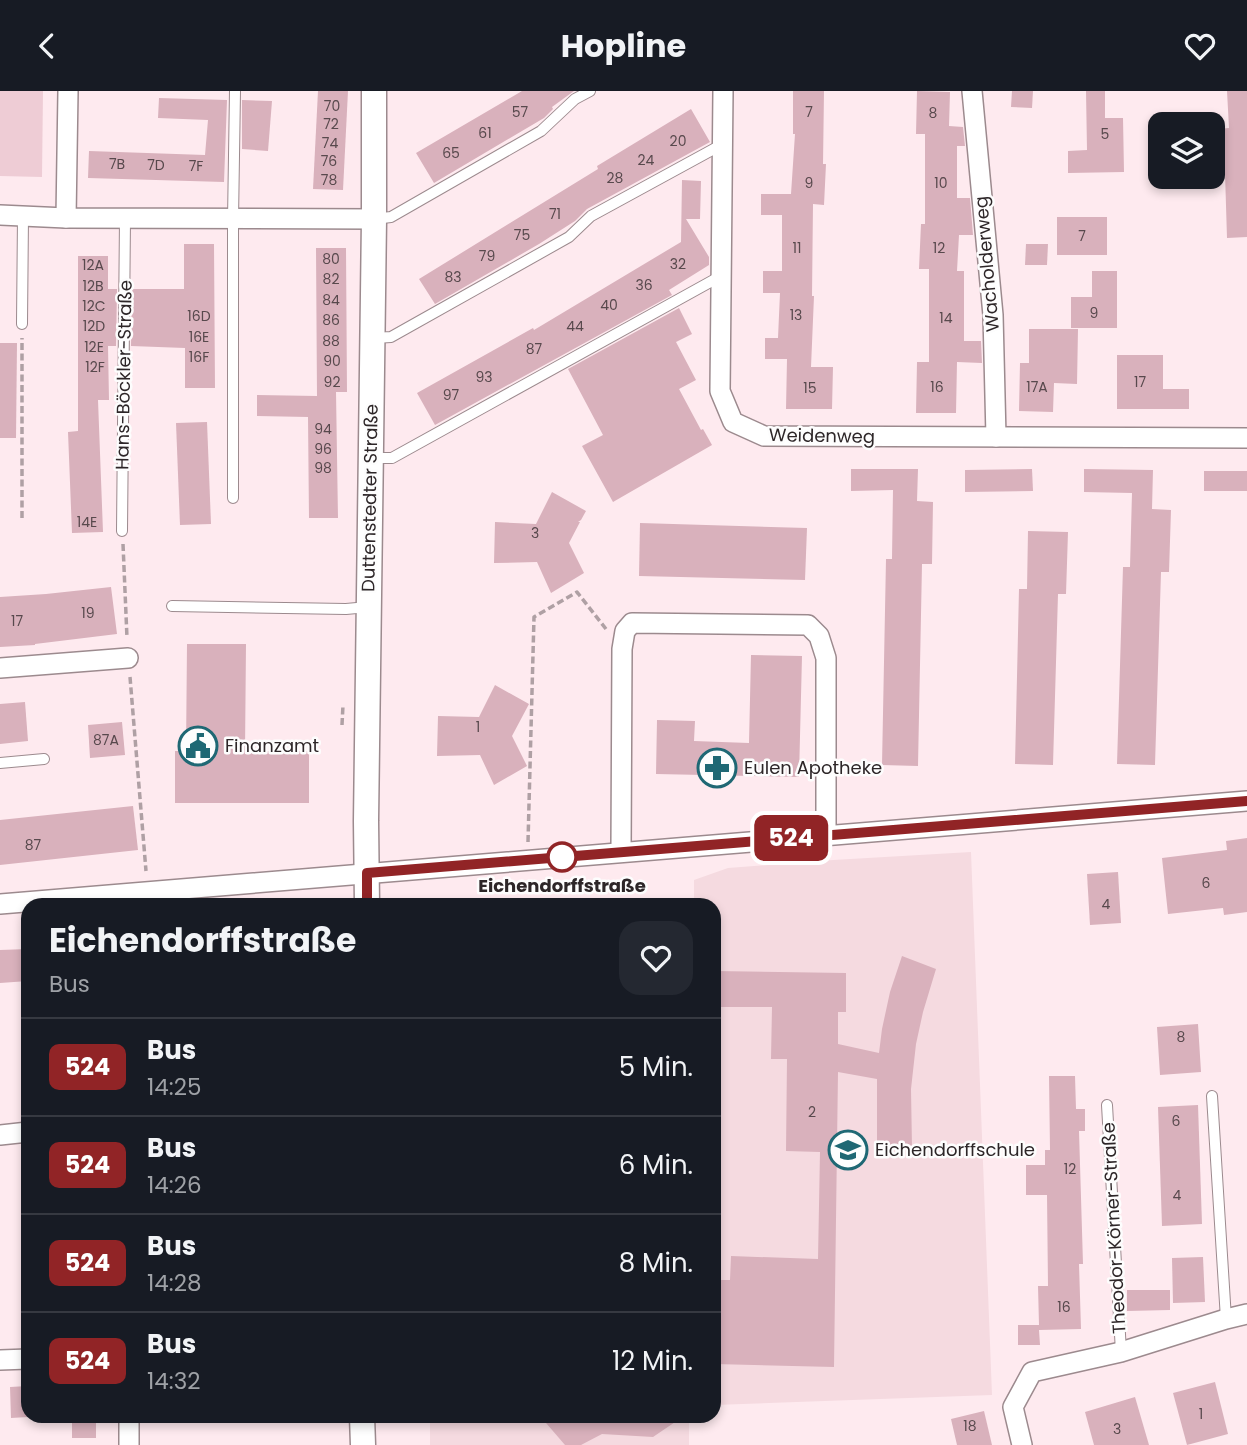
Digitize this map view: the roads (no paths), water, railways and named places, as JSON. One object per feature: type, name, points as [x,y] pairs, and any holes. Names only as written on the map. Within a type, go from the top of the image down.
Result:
[{"type":"street","points":[[66,218],[68,91]]},
{"type":"street","name":"Duttenstedter Straße","points":[[368,898],[374,91]]},
{"type":"street","name":"Weidenweg","points":[[723,91],[720,391],[733,422],[764,436],[1247,437]]},
{"type":"street","name":"Wacholderweg","points":[[972,91],[993,315],[996,437]]},
{"type":"street","points":[[0,215],[125,219],[374,219]]},
{"type":"street","points":[[621,852],[622,649],[625,631],[632,623],[808,625],[819,636],[826,658],[826,835]]},
{"type":"street","points":[[0,668],[128,658]]},
{"type":"street","points":[[102,898],[367,873],[1247,801]]},
{"type":"street","points":[[0,904],[21,903]]},
{"type":"street","points":[[0,1135],[21,1133]]},
{"type":"street","name":"Theodor-Körner-Straße","points":[[1022,1445],[1013,1407],[1032,1372],[1121,1352],[1247,1314]]},
{"type":"street","points":[[0,1360],[21,1359]]},
{"type":"street","points":[[129,1423],[129,1445]]},
{"type":"street","points":[[362,1423],[363,1445]]},
{"type":"lane","points":[[233,498],[234,91]]},
{"type":"lane","points":[[374,219],[391,217],[541,131],[575,99],[590,91]]},
{"type":"lane","points":[[372,338],[391,337],[569,237],[591,216],[723,143]]},
{"type":"lane","points":[[22,324],[23,216]]},
{"type":"lane","name":"Hans-Böckler-Straße","points":[[122,531],[125,219]]},
{"type":"lane","points":[[371,458],[392,458],[721,276]]},
{"type":"lane","points":[[172,606],[346,609],[368,607]]},
{"type":"lane","points":[[0,763],[44,759]]},
{"type":"lane","points":[[1212,1096],[1226,1319]]},
{"type":"lane","name":"Theodor-Körner-Straße","points":[[1107,1105],[1121,1352]]},
{"type":"place","name":"Finanzamt","points":[[198,746]]},
{"type":"place","name":"Eulen Apotheke","points":[[717,768]]},
{"type":"place","name":"Eichendorffstraße","points":[[562,857]]},
{"type":"place","name":"Eichendorffschule","points":[[848,1150]]}]
